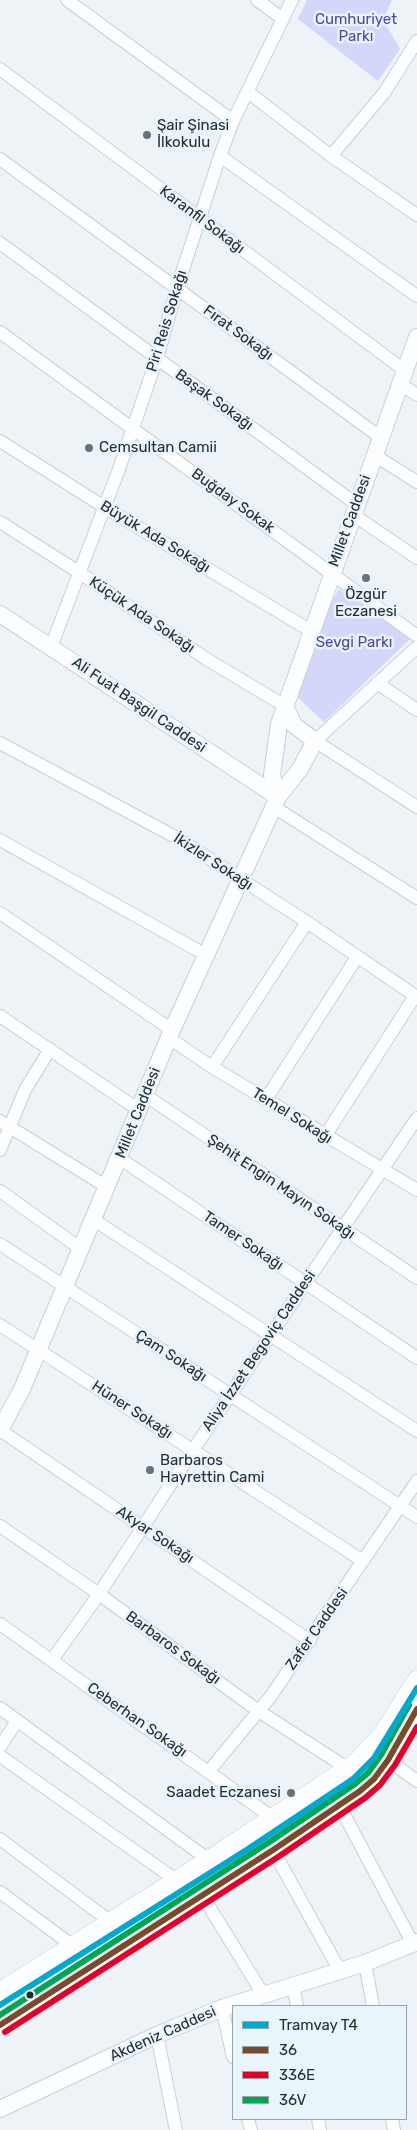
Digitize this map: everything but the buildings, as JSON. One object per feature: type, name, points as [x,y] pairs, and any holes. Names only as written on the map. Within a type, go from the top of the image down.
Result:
[{"type":"main road","points":[[0,1992],[209,1860],[347,1768],[376,1744],[417,1680]]},
{"type":"main road","points":[[0,2024],[273,1850],[360,1790],[374,1779],[388,1760],[417,1709]]},
{"type":"main road","points":[[347,1768],[350,1782],[360,1790]]},
{"type":"street","points":[[67,0],[233,121]]},
{"type":"street","points":[[256,0],[283,19]]},
{"type":"street","name":"Piri Reis Sokağı","points":[[51,646],[106,508],[157,358],[176,288],[233,121],[292,0]]},
{"type":"street","points":[[331,156],[384,93],[417,42]]},
{"type":"street","name":"Karanfil Sokağı","points":[[0,69],[199,218],[402,376],[417,395]]},
{"type":"street","points":[[248,92],[331,156],[417,214]]},
{"type":"street","points":[[220,156],[417,296]]},
{"type":"street","name":"Fırat Sokağı","points":[[0,159],[380,437]]},
{"type":"street","name":"Başak Sokağı","points":[[0,242],[157,358],[417,558]]},
{"type":"street","name":"Buğday Sokak","points":[[0,332],[332,572],[417,636]]},
{"type":"street","name":"Millet Caddesi","points":[[276,802],[272,766],[284,706],[417,337]]},
{"type":"street","name":"Büyük Ada Sokağı","points":[[0,441],[106,508],[311,631]]},
{"type":"street","points":[[374,455],[417,482]]},
{"type":"street","name":"Küçük Ada Sokağı","points":[[0,522],[80,573],[208,660],[284,706]]},
{"type":"street","name":"Ali Fuat Başgil Caddesi","points":[[0,614],[239,772],[276,802],[417,898]]},
{"type":"street","points":[[308,737],[377,683],[417,647]]},
{"type":"street","points":[[377,683],[417,710]]},
{"type":"street","points":[[284,706],[294,725],[308,737],[417,807]]},
{"type":"street","points":[[277,736],[292,732],[308,737]]},
{"type":"street","name":"Millet Caddesi","points":[[0,1430],[22,1389],[39,1350],[170,1034],[276,802],[300,769],[308,737]]},
{"type":"street","name":"İkizler Sokağı","points":[[0,743],[179,839],[307,922],[416,997]]},
{"type":"street","points":[[239,772],[252,772],[272,766]]},
{"type":"street","points":[[0,840],[206,955]]},
{"type":"street","name":"Temel Sokağı","points":[[0,912],[170,1034],[212,1067],[417,1190]]},
{"type":"street","points":[[212,1067],[307,922]]},
{"type":"street","points":[[266,1100],[358,956]]},
{"type":"street","points":[[325,1136],[416,997]]},
{"type":"street","name":"Şehit Engin Mayın Sokağı","points":[[0,1016],[50,1049],[142,1102],[342,1228],[417,1278]]},
{"type":"street","points":[[0,1150],[4,1124],[50,1049]]},
{"type":"street","name":"Aliya İzzet Begoviç Caddesi","points":[[52,1660],[99,1594],[270,1334],[383,1171],[417,1118]]},
{"type":"street","points":[[4,1124],[107,1187]]},
{"type":"street","name":"Tamer Sokağı","points":[[119,1158],[417,1358]]},
{"type":"street","points":[[0,1191],[81,1249]]},
{"type":"street","points":[[94,1220],[417,1431]]},
{"type":"street","name":"Çam Sokağı","points":[[0,1244],[417,1517]]},
{"type":"street","name":"Hüner Sokağı","points":[[0,1325],[363,1561]]},
{"type":"street","name":"Akyar Sokağı","points":[[0,1430],[310,1641]]},
{"type":"street","name":"Zafer Caddesi","points":[[209,1771],[257,1710],[271,1696],[417,1481]]},
{"type":"street","name":"Barbaros Sokağı","points":[[0,1526],[99,1594],[257,1710],[347,1768]]},
{"type":"street","name":"Ceberhan Sokağı","points":[[0,1624],[273,1818]]},
{"type":"street","points":[[0,1708],[209,1860]]},
{"type":"street","points":[[0,1747],[17,1721]]},
{"type":"street","points":[[0,1756],[176,1880]]},
{"type":"street","points":[[388,1760],[417,1781]]},
{"type":"street","points":[[339,1805],[415,1943]]},
{"type":"street","points":[[0,1839],[111,1922]]},
{"type":"street","points":[[273,1850],[340,1971]]},
{"type":"street","points":[[0,1892],[73,1946]]},
{"type":"street","points":[[202,1896],[263,1994]]},
{"type":"street","name":"Akdeniz Caddesi","points":[[0,2109],[157,2035],[222,2008],[365,1963],[415,1943]]},
{"type":"street","points":[[365,1963],[373,2005]]},
{"type":"street","points":[[293,1985],[297,2005]]},
{"type":"street","points":[[222,2008],[232,2053]]},
{"type":"street","points":[[157,2035],[176,2130]]},
{"type":"green space","name":"Cumhuriyet Parkı","points":[[307,0],[392,0],[383,20],[400,49],[378,81],[298,19]]},
{"type":"green space","name":"Sevgi Parkı","points":[[339,589],[410,639],[324,722],[296,696],[326,612]]},
{"type":"tram line","name":"T4","points":[[0,2005],[248,1849],[353,1779],[374,1758],[417,1688]]},
{"type":"transit line","name":"36V","points":[[0,2015],[268,1843],[355,1784],[368,1773],[381,1755],[409,1705]]},
{"type":"transit line","name":"36","points":[[0,2025],[273,1850],[360,1791],[374,1779],[388,1760],[417,1709]]},
{"type":"transit line","name":"336E","points":[[5,2032],[278,1857],[365,1798],[380,1785],[395,1765],[417,1727]]},
{"type":"place","name":"Şair Şinasi İlkokulu","points":[[147,135]]},
{"type":"place","name":"Cemsultan Camii","points":[[89,448]]},
{"type":"place","name":"Özgür Eczanesi","points":[[366,578]]},
{"type":"place","name":"Barbaros Hayrettin Cami","points":[[150,1470]]},
{"type":"place","name":"Saadet Eczanesi","points":[[291,1793]]}]
